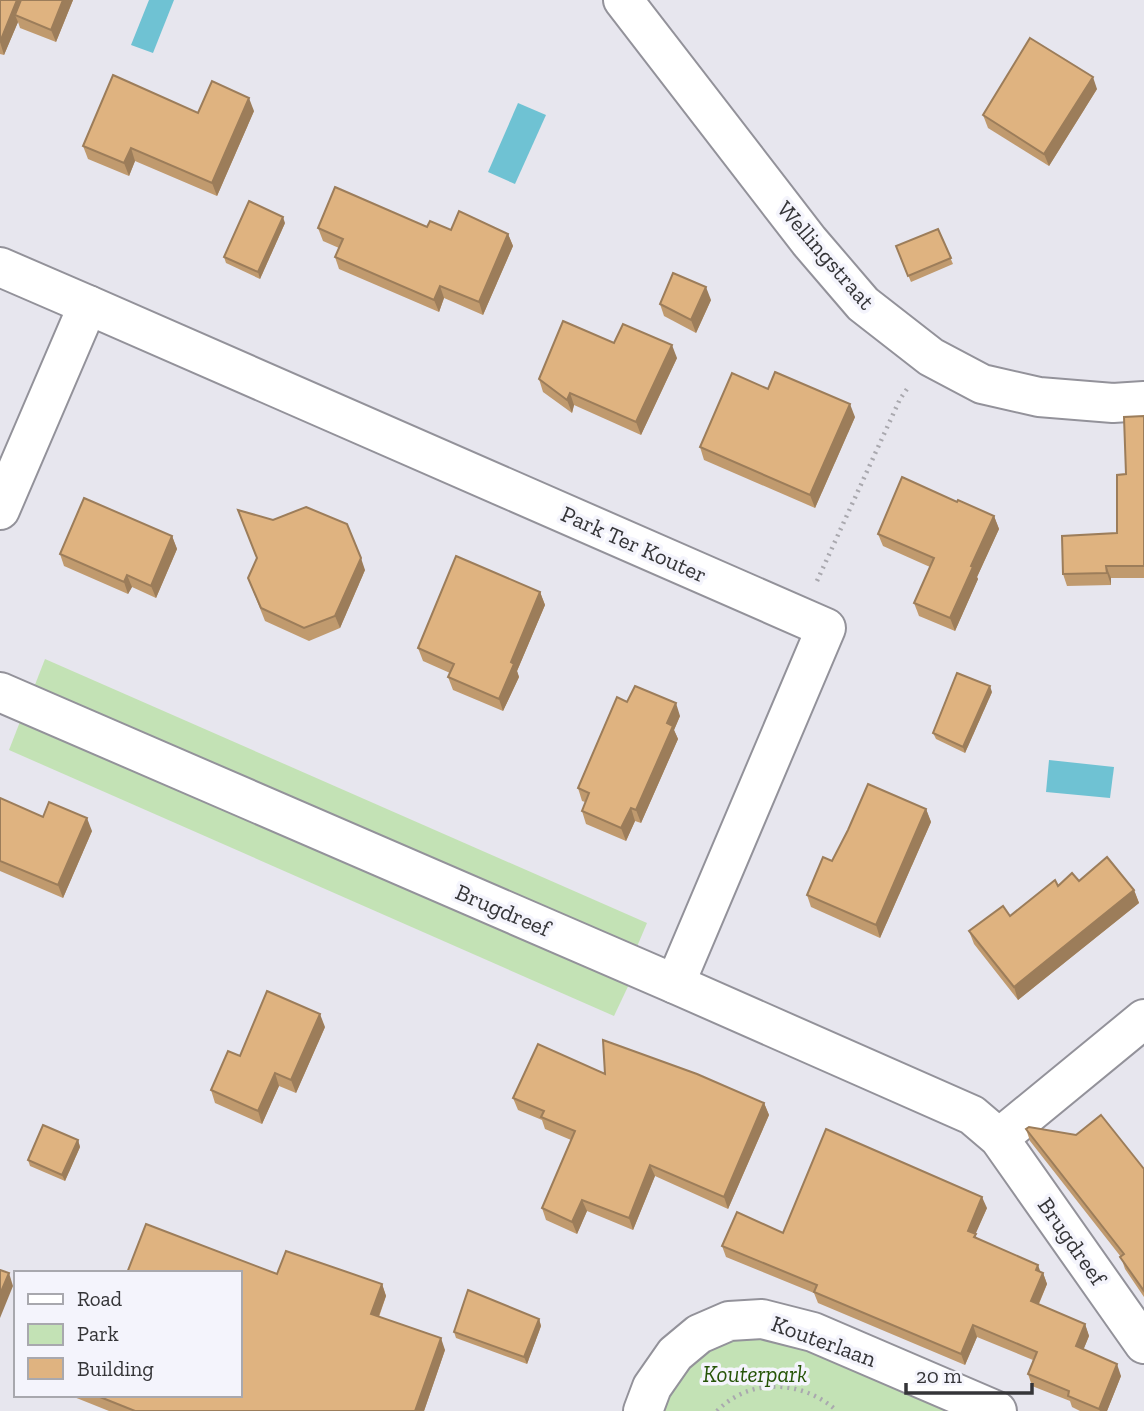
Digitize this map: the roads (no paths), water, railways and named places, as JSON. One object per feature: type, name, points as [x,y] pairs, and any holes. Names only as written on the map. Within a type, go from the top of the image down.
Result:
[{"type":"street","name":"Wellingstraat","points":[[623,0],[809,241],[863,304],[931,357],[982,384],[1040,397],[1113,402],[1144,401]]},
{"type":"street","name":"Park Ter Kouter","points":[[0,267],[826,628],[675,984]]},
{"type":"street","points":[[0,510],[88,305]]},
{"type":"street","name":"Brugdreef","points":[[0,692],[972,1115],[999,1138],[1144,1344]]},
{"type":"street","points":[[999,1138],[1144,1019]]},
{"type":"street","name":"Kouterlaan","points":[[643,1411],[652,1387],[675,1354],[699,1334],[729,1321],[762,1319],[813,1332],[998,1411]]},
{"type":"water","points":[[149,0],[174,0],[153,53],[131,45]]},
{"type":"water","points":[[518,103],[546,115],[515,184],[488,172]]},
{"type":"water","points":[[1049,760],[1114,767],[1110,798],[1046,792]]},
{"type":"park label","name":"Kouterpark","points":[[755,1374]]}]
